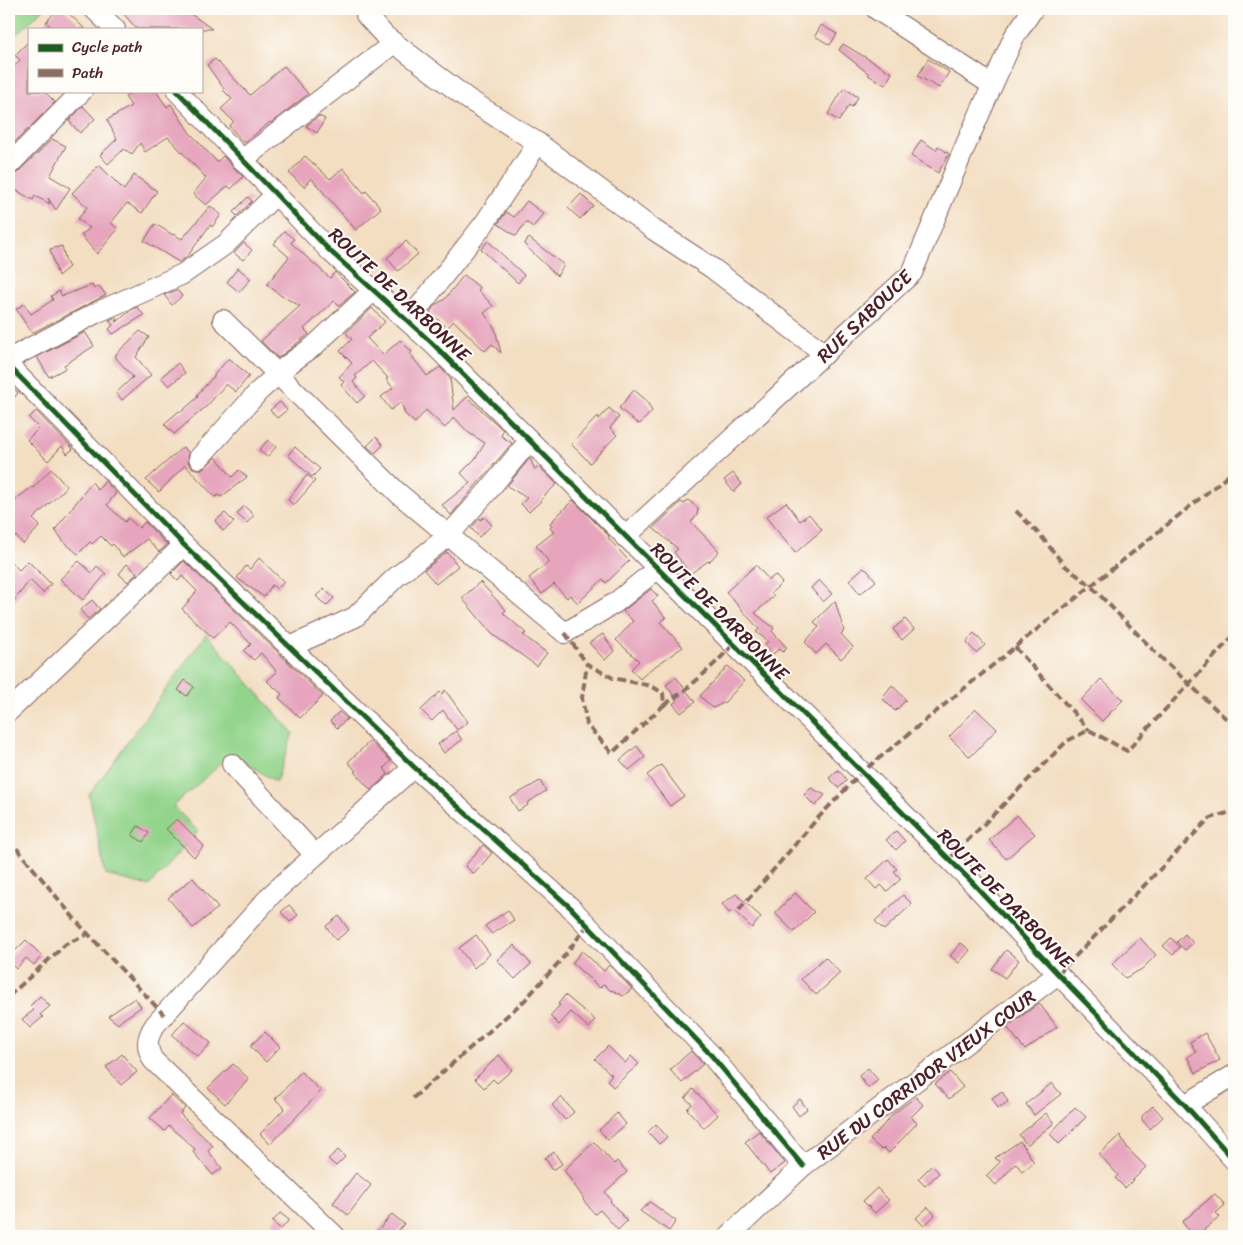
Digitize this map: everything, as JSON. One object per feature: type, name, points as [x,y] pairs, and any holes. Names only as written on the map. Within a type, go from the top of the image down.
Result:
[{"type":"street","points":[[94,9],[114,28]]},
{"type":"street","points":[[366,9],[366,15],[386,36],[468,99],[538,143],[654,230],[712,268],[825,354]]},
{"type":"street","points":[[876,9],[992,85]]},
{"type":"street","name":"RUE SABOUCE","points":[[625,538],[912,273],[1014,36],[1032,9]]},
{"type":"street","points":[[242,160],[394,43]]},
{"type":"street","points":[[9,165],[81,92]]},
{"type":"street","name":"ROUTE DE DARBONNE","points":[[177,92],[330,251],[432,343],[657,570],[970,880],[1185,1105],[1234,1160]]},
{"type":"street","points":[[408,321],[484,224],[538,143]]},
{"type":"street","points":[[9,359],[98,312],[183,274],[226,244],[276,194]]},
{"type":"street","points":[[199,458],[259,391],[289,364],[314,346],[374,290]]},
{"type":"street","points":[[224,320],[398,493],[566,633],[615,603],[657,570]]},
{"type":"street","points":[[9,366],[184,545],[414,767],[571,908],[711,1055],[803,1166]]},
{"type":"street","points":[[290,647],[355,617],[395,578],[448,536],[529,441]]},
{"type":"street","points":[[9,711],[184,545]]},
{"type":"street","points":[[232,764],[315,855]]},
{"type":"street","points":[[335,1236],[153,1060],[148,1051],[148,1036],[155,1025],[199,974],[272,894],[414,767]]},
{"type":"street","name":"RUE DU CORRIDOR VIEUX COUR","points":[[729,1236],[803,1166],[1058,974]]},
{"type":"street","points":[[1185,1105],[1234,1075]]},
{"type":"green space","points":[[9,9],[44,9],[9,41]]},
{"type":"green space","points":[[206,634],[293,733],[276,782],[232,754],[173,806],[198,831],[149,886],[106,875],[89,795]]},
{"type":"building","points":[[58,9],[64,9],[84,28],[52,28],[46,22]]},
{"type":"building","points":[[119,9],[184,9],[212,29],[202,28],[136,28]]},
{"type":"building","points":[[821,25],[837,34],[830,45],[815,36]]},
{"type":"building","points":[[28,42],[28,92],[45,92],[55,102],[11,146],[9,144],[9,72],[20,60],[15,55]]},
{"type":"building","points":[[843,44],[892,73],[885,85],[868,75],[839,50]]},
{"type":"building","points":[[215,59],[250,95],[284,66],[308,94],[244,143],[229,126],[234,122],[221,109],[232,99],[223,90],[207,65]]},
{"type":"building","points":[[928,59],[949,72],[939,88],[918,76]]},
{"type":"building","points":[[844,88],[858,97],[852,107],[849,105],[839,121],[828,114]]},
{"type":"building","points":[[132,92],[157,92],[167,107],[171,104],[190,133],[217,162],[223,156],[243,177],[231,189],[228,186],[206,205],[193,194],[206,178],[168,137],[145,152],[140,143],[132,154],[124,149],[108,164],[100,155],[117,139],[107,120],[131,106],[125,97]]},
{"type":"building","points":[[83,106],[95,119],[80,133],[69,121]]},
{"type":"building","points":[[319,116],[325,119],[317,133],[306,126]]},
{"type":"building","points":[[52,139],[66,146],[50,176],[70,188],[56,210],[48,198],[50,204],[35,196],[33,200],[9,186],[9,177],[17,173]]},
{"type":"building","points":[[921,140],[936,150],[938,146],[949,154],[938,173],[911,156]]},
{"type":"building","points":[[305,156],[330,179],[343,168],[364,193],[366,191],[381,208],[356,230],[311,178],[304,187],[289,173]]},
{"type":"building","points":[[99,165],[124,190],[134,175],[157,191],[142,213],[127,203],[111,223],[118,229],[97,254],[81,235],[90,228],[78,219],[87,207],[72,193]]},
{"type":"building","points":[[581,194],[593,206],[580,219],[568,208]]},
{"type":"building","points":[[248,197],[252,201],[237,216],[233,212]]},
{"type":"building","points":[[527,201],[544,214],[533,227],[526,222],[516,236],[498,224],[506,212],[514,217]]},
{"type":"building","points":[[210,206],[221,215],[212,227],[210,225],[187,257],[179,262],[144,241],[155,224],[182,239]]},
{"type":"building","points":[[284,231],[294,239],[291,243],[330,278],[335,272],[355,292],[339,306],[334,301],[304,329],[309,334],[278,358],[261,341],[300,306],[280,295],[267,284],[289,257],[274,244]]},
{"type":"building","points":[[529,238],[564,265],[557,276],[524,244]]},
{"type":"building","points":[[406,241],[418,254],[398,271],[387,258]]},
{"type":"building","points":[[488,241],[524,275],[518,283],[481,249]]},
{"type":"building","points":[[244,243],[252,250],[243,260],[234,253]]},
{"type":"building","points":[[62,246],[69,267],[58,276],[50,249]]},
{"type":"building","points":[[238,268],[251,279],[239,292],[227,282]]},
{"type":"building","points":[[464,275],[480,288],[478,290],[493,306],[484,313],[495,329],[501,353],[492,344],[485,351],[454,321],[447,328],[430,312],[436,304],[444,300]]},
{"type":"building","points":[[92,285],[94,289],[99,286],[106,295],[32,333],[16,309],[24,304],[31,314],[53,300],[51,296],[59,291],[62,296]]},
{"type":"building","points":[[177,290],[182,296],[172,305],[164,295]]},
{"type":"building","points":[[137,307],[144,315],[113,334],[109,329],[113,325],[109,320],[116,317],[117,322]]},
{"type":"building","points":[[372,308],[385,322],[367,338],[383,355],[400,340],[412,352],[410,354],[427,376],[440,367],[450,378],[454,410],[467,397],[503,430],[501,436],[512,443],[451,515],[442,505],[470,483],[461,473],[476,458],[485,443],[469,433],[454,417],[445,428],[426,410],[415,423],[405,414],[401,402],[391,410],[381,397],[393,388],[386,379],[388,378],[372,361],[355,376],[357,378],[353,382],[365,396],[357,403],[341,385],[344,382],[339,377],[352,363],[340,351],[352,339],[346,333]]},
{"type":"building","points":[[140,331],[149,337],[136,357],[151,375],[122,400],[116,393],[133,377],[116,358],[116,354]]},
{"type":"building","points":[[85,332],[94,346],[64,365],[66,368],[49,377],[37,357]]},
{"type":"building","points":[[229,358],[249,376],[236,392],[226,384],[208,405],[174,434],[164,424],[198,397],[197,395]]},
{"type":"building","points":[[178,363],[185,373],[169,386],[161,377]]},
{"type":"building","points":[[9,383],[18,393],[15,397],[9,392]]},
{"type":"building","points":[[634,390],[646,400],[652,411],[640,424],[619,408]]},
{"type":"building","points":[[280,402],[287,410],[277,418],[270,410]]},
{"type":"building","points":[[609,408],[619,417],[610,428],[617,435],[590,463],[571,444],[598,416],[599,419]]},
{"type":"building","points":[[36,411],[73,449],[67,454],[62,446],[48,461],[27,440],[39,428],[29,418]]},
{"type":"building","points":[[376,437],[383,445],[375,453],[367,446]]},
{"type":"building","points":[[268,440],[276,447],[267,457],[259,450]]},
{"type":"building","points":[[183,447],[189,453],[188,462],[191,467],[203,469],[216,457],[232,477],[239,470],[247,477],[221,497],[219,495],[215,497],[185,465],[159,492],[146,480]]},
{"type":"building","points":[[295,447],[320,469],[312,477],[288,455]]},
{"type":"building","points":[[530,458],[535,470],[538,466],[557,484],[529,512],[521,504],[527,498],[507,486]]},
{"type":"building","points":[[51,469],[67,487],[33,519],[40,526],[23,544],[16,536],[9,543],[9,508],[19,497],[33,488]]},
{"type":"building","points":[[733,473],[742,484],[734,492],[724,480]]},
{"type":"building","points":[[307,475],[315,481],[294,505],[288,500]]},
{"type":"building","points":[[105,481],[116,493],[107,505],[125,522],[128,518],[139,528],[145,522],[167,545],[159,552],[147,539],[123,557],[113,544],[111,546],[101,536],[92,544],[90,542],[78,554],[65,543],[55,530],[92,482],[98,490]]},
{"type":"building","points":[[573,500],[609,536],[608,538],[629,561],[606,583],[603,579],[578,603],[570,595],[567,598],[554,584],[542,594],[529,578],[549,562],[536,546],[554,532],[550,528],[552,526],[550,523]]},
{"type":"building","points":[[688,500],[698,508],[697,515],[691,522],[719,551],[709,562],[690,574],[674,552],[678,549],[653,528],[681,502],[684,504]]},
{"type":"building","points":[[786,502],[800,521],[809,514],[822,530],[795,553],[766,517]]},
{"type":"building","points":[[244,506],[254,515],[247,523],[237,514]]},
{"type":"building","points":[[225,513],[234,522],[223,531],[215,521]]},
{"type":"building","points":[[484,517],[492,525],[479,537],[471,528],[480,518],[481,520]]},
{"type":"building","points":[[447,552],[458,566],[436,584],[424,570]]},
{"type":"building","points":[[259,558],[284,582],[277,589],[272,585],[264,597],[237,578],[246,566],[250,569]]},
{"type":"building","points":[[9,560],[19,570],[28,561],[51,584],[43,593],[30,580],[9,607]]},
{"type":"building","points":[[79,561],[92,573],[97,566],[106,574],[83,600],[60,579]]},
{"type":"building","points":[[184,561],[323,696],[300,718],[279,698],[282,694],[267,681],[277,672],[261,653],[254,660],[244,651],[251,644],[230,622],[213,638],[182,609],[197,591],[182,576],[178,581],[171,574]]},
{"type":"building","points":[[127,564],[137,573],[128,582],[119,574]]},
{"type":"building","points":[[756,565],[769,580],[775,575],[782,583],[771,593],[774,596],[755,613],[774,628],[772,631],[787,648],[783,652],[779,649],[773,654],[765,645],[768,641],[756,632],[759,629],[726,592]]},
{"type":"building","points":[[863,568],[876,581],[860,594],[849,580]]},
{"type":"building","points":[[819,580],[832,594],[823,602],[811,588]]},
{"type":"building","points":[[480,582],[506,610],[503,613],[526,633],[523,635],[547,653],[537,666],[492,634],[462,598]]},
{"type":"building","points":[[324,589],[334,598],[326,606],[316,596]]},
{"type":"building","points":[[651,589],[658,596],[652,601],[666,618],[660,622],[683,647],[640,679],[631,669],[639,661],[616,640],[633,621],[623,611]]},
{"type":"building","points":[[92,600],[100,609],[88,619],[80,610]]},
{"type":"building","points":[[835,601],[844,631],[841,634],[853,647],[841,659],[826,644],[816,654],[805,642],[819,627],[814,622]]},
{"type":"building","points":[[905,619],[914,629],[902,640],[893,629]]},
{"type":"building","points":[[974,633],[985,645],[976,653],[967,643]]},
{"type":"building","points":[[603,634],[614,651],[605,660],[589,643]]},
{"type":"building","points":[[728,666],[744,681],[725,702],[713,708],[700,696]]},
{"type":"building","points":[[676,677],[695,702],[681,713],[673,704],[677,700],[666,685]]},
{"type":"building","points":[[1101,679],[1123,700],[1102,721],[1081,700]]},
{"type":"building","points":[[185,680],[194,687],[187,696],[178,690]]},
{"type":"building","points":[[892,685],[906,700],[895,711],[882,698]]},
{"type":"building","points":[[445,690],[468,722],[457,730],[443,710],[432,721],[421,710],[440,692],[442,694]]},
{"type":"building","points":[[976,709],[997,729],[970,757],[949,737]]},
{"type":"building","points":[[339,712],[347,719],[337,728],[330,721]]},
{"type":"building","points":[[456,731],[462,740],[444,753],[438,744]]},
{"type":"building","points":[[370,741],[391,761],[384,768],[388,774],[371,790],[354,772],[356,771],[348,762]]},
{"type":"building","points":[[637,746],[645,757],[629,770],[620,760]]},
{"type":"building","points":[[661,765],[684,796],[670,806],[647,775]]},
{"type":"building","points":[[838,770],[847,780],[839,788],[829,778]]},
{"type":"building","points":[[540,781],[546,791],[518,811],[510,798]]},
{"type":"building","points":[[811,788],[825,795],[815,806],[804,795]]},
{"type":"building","points":[[1017,815],[1035,834],[1006,859],[989,840]]},
{"type":"building","points":[[177,819],[204,846],[194,857],[166,829]]},
{"type":"building","points":[[138,826],[149,833],[143,842],[132,835]]},
{"type":"building","points":[[896,831],[905,841],[896,850],[886,840]]},
{"type":"building","points":[[483,845],[492,853],[474,874],[465,866]]},
{"type":"building","points":[[888,859],[897,869],[894,871],[901,879],[887,891],[881,885],[876,889],[867,879]]},
{"type":"building","points":[[193,878],[218,908],[193,928],[168,898]]},
{"type":"building","points":[[795,893],[814,912],[794,932],[775,913]]},
{"type":"building","points":[[736,894],[761,917],[752,928],[733,910],[729,913],[722,904]]},
{"type":"building","points":[[903,895],[912,904],[884,930],[875,921]]},
{"type":"building","points":[[289,905],[298,915],[290,922],[281,912]]},
{"type":"building","points":[[508,910],[514,920],[492,934],[485,926]]},
{"type":"building","points":[[339,916],[349,930],[336,940],[326,926]]},
{"type":"building","points":[[1185,934],[1193,943],[1185,950],[1177,942]]},
{"type":"building","points":[[476,935],[490,954],[474,968],[459,948]]},
{"type":"building","points":[[1140,938],[1156,955],[1142,969],[1125,978],[1112,964]]},
{"type":"building","points":[[1171,938],[1180,947],[1173,955],[1163,946]]},
{"type":"building","points":[[26,940],[42,956],[34,965],[26,958],[16,969],[9,962],[9,957]]},
{"type":"building","points":[[961,943],[970,950],[959,963],[950,956]]},
{"type":"building","points":[[514,945],[531,964],[515,979],[497,960]]},
{"type":"building","points":[[1006,950],[1019,960],[1005,978],[992,969]]},
{"type":"building","points":[[582,951],[604,971],[609,965],[632,989],[623,996],[611,991],[604,984],[600,988],[572,963]]},
{"type":"building","points":[[825,957],[840,973],[816,995],[801,979]]},
{"type":"building","points":[[565,995],[595,1020],[589,1028],[571,1012],[559,1025],[550,1016],[560,1005],[558,1004]]},
{"type":"building","points":[[40,996],[50,1006],[40,1015],[43,1017],[30,1028],[22,1019],[34,1010],[30,1006]]},
{"type":"building","points":[[135,998],[141,1007],[118,1024],[108,1016]]},
{"type":"building","points":[[1039,1003],[1057,1027],[1025,1050],[1007,1027]]},
{"type":"building","points":[[184,1021],[211,1043],[198,1057],[172,1035]]},
{"type":"building","points":[[265,1032],[280,1047],[266,1062],[250,1046]]},
{"type":"building","points":[[1205,1033],[1220,1060],[1196,1073],[1187,1057],[1196,1052],[1190,1042]]},
{"type":"building","points":[[608,1046],[625,1063],[631,1056],[639,1064],[613,1087],[607,1080],[612,1075],[595,1059]]},
{"type":"building","points":[[691,1051],[703,1064],[682,1083],[670,1070]]},
{"type":"building","points":[[122,1054],[137,1072],[121,1085],[106,1067]]},
{"type":"building","points":[[499,1055],[512,1070],[497,1083],[493,1079],[484,1088],[475,1079]]},
{"type":"building","points":[[233,1064],[249,1079],[225,1104],[208,1088]]},
{"type":"building","points":[[868,1068],[878,1080],[868,1088],[859,1076]]},
{"type":"building","points":[[301,1072],[321,1091],[270,1144],[260,1134],[285,1108],[275,1099]]},
{"type":"building","points":[[950,1072],[963,1087],[949,1099],[935,1084]]},
{"type":"building","points":[[1052,1083],[1061,1094],[1034,1115],[1026,1104]]},
{"type":"building","points":[[693,1089],[718,1115],[704,1128],[687,1109],[692,1104],[685,1098]]},
{"type":"building","points":[[1002,1091],[1008,1102],[998,1108],[992,1098]]},
{"type":"building","points":[[171,1095],[185,1108],[180,1114],[213,1146],[208,1151],[222,1168],[213,1175],[193,1152],[195,1149],[169,1126],[165,1131],[150,1118]]},
{"type":"building","points":[[561,1097],[574,1112],[565,1120],[552,1105]]},
{"type":"building","points":[[916,1097],[923,1105],[911,1117],[917,1123],[889,1153],[870,1140],[894,1113]]},
{"type":"building","points":[[800,1099],[807,1109],[799,1116],[792,1106]]},
{"type":"building","points":[[1153,1106],[1163,1117],[1150,1129],[1142,1120],[1142,1116]]},
{"type":"building","points":[[1075,1107],[1086,1117],[1059,1144],[1050,1134]]},
{"type":"building","points":[[617,1113],[626,1124],[608,1140],[599,1130]]},
{"type":"building","points":[[1046,1113],[1054,1123],[1027,1145],[1019,1135]]},
{"type":"building","points":[[656,1124],[667,1137],[659,1144],[648,1132]]},
{"type":"building","points":[[759,1131],[785,1163],[770,1174],[745,1142]]},
{"type":"building","points":[[1120,1135],[1128,1149],[1146,1167],[1125,1188],[1115,1178],[1118,1175],[1099,1154]]},
{"type":"building","points":[[1020,1141],[1034,1162],[1022,1172],[1016,1163],[996,1185],[986,1176],[1000,1162],[995,1158]]},
{"type":"building","points":[[594,1142],[614,1164],[617,1161],[627,1172],[605,1192],[627,1221],[618,1230],[600,1210],[595,1214],[583,1200],[564,1170]]},
{"type":"building","points":[[338,1150],[345,1157],[336,1166],[328,1159]]},
{"type":"building","points":[[554,1152],[562,1164],[553,1170],[545,1158]]},
{"type":"building","points":[[932,1165],[939,1173],[925,1186],[918,1179]]},
{"type":"building","points":[[356,1173],[371,1185],[348,1215],[333,1203]]},
{"type":"building","points":[[877,1188],[889,1200],[875,1213],[863,1201]]},
{"type":"building","points":[[1215,1194],[1225,1205],[1216,1213],[1220,1217],[1196,1236],[1193,1236],[1182,1222]]},
{"type":"building","points":[[650,1202],[676,1221],[669,1231],[640,1211]]},
{"type":"building","points":[[928,1207],[935,1215],[924,1226],[916,1218]]},
{"type":"building","points":[[280,1213],[289,1220],[281,1229],[272,1222]]},
{"type":"building","points":[[392,1214],[404,1224],[393,1236],[373,1236]]},
{"type":"marked path","points":[[739,910],[817,819],[861,773],[1234,471]]},
{"type":"marked path","points":[[1016,511],[1041,536],[1064,565],[1091,586],[1156,653],[1234,726]]},
{"type":"marked path","points":[[565,633],[587,664],[613,678],[651,686],[663,693],[664,705],[612,753],[587,725],[582,698],[587,664]]},
{"type":"marked path","points":[[949,859],[1067,741],[1089,730],[1127,751],[1234,635]]},
{"type":"marked path","points":[[664,705],[683,692],[733,645]]},
{"type":"marked path","points":[[1015,647],[1089,730]]},
{"type":"marked path","points":[[1058,974],[1205,823],[1211,818],[1234,811]]},
{"type":"marked path","points":[[9,839],[78,923],[164,1015]]},
{"type":"marked path","points":[[413,1098],[525,1000],[561,960],[587,926]]},
{"type":"marked path","points":[[9,996],[66,944],[88,934]]},
{"type":"cycle path","points":[[178,92],[330,251],[432,343],[970,880],[1185,1105],[1234,1160]]},
{"type":"cycle path","points":[[9,366],[184,545],[414,767],[571,908],[711,1055],[803,1166]]}]
